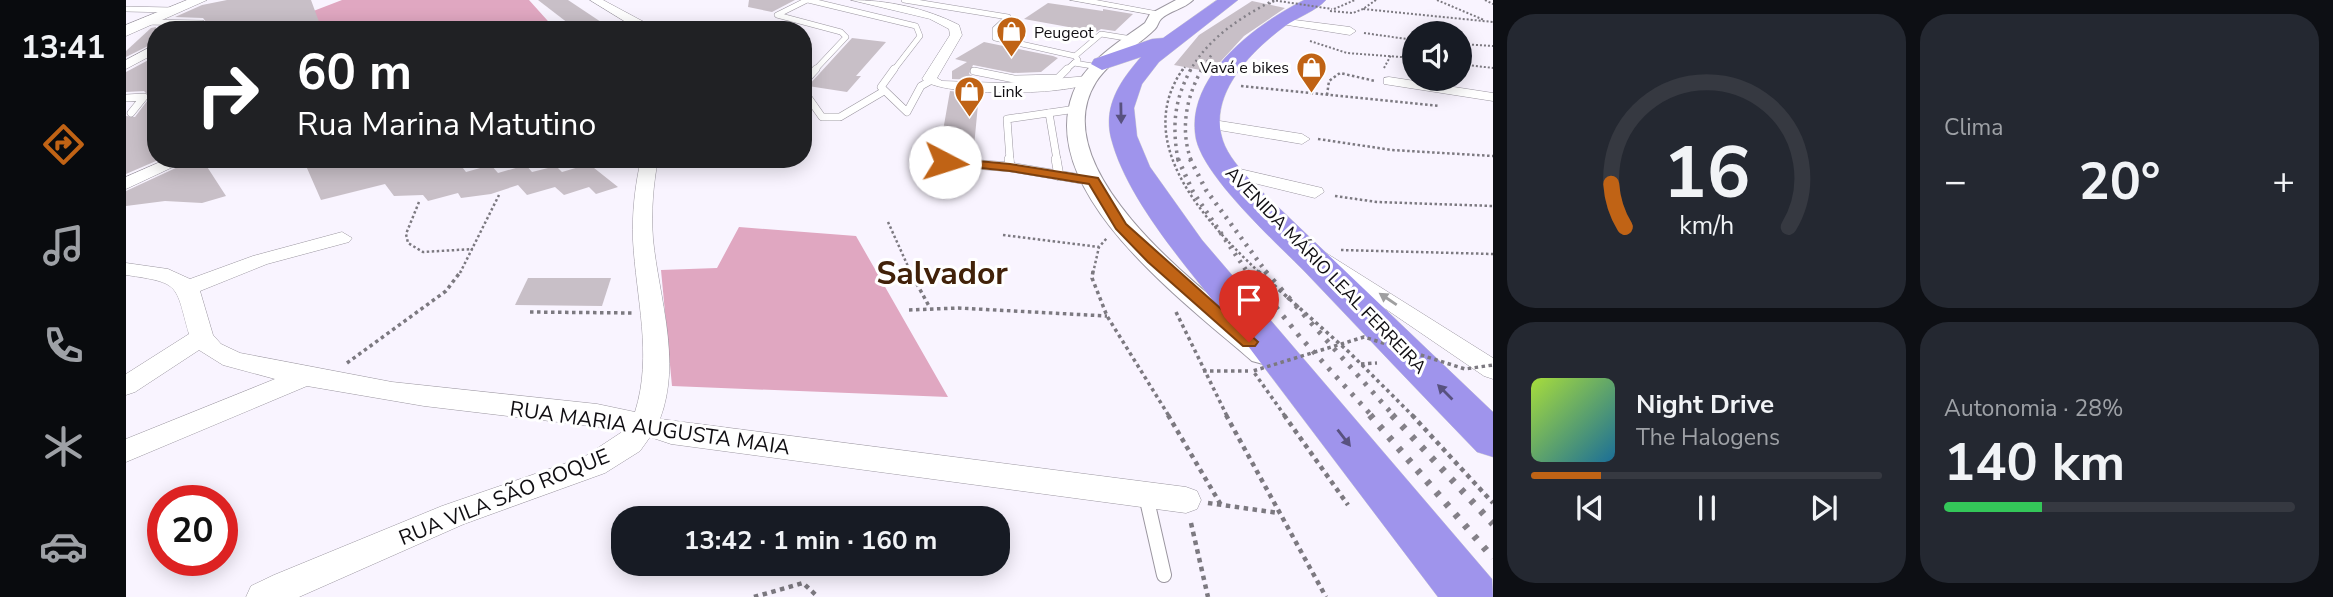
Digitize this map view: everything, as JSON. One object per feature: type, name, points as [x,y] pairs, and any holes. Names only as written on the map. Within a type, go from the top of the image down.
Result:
[{"type":"highway","points":[[1089,83],[1169,33],[1207,15],[1230,0]]},
{"type":"highway","points":[[1207,124],[1209,106],[1220,82],[1272,15],[1322,6]]},
{"type":"highway","points":[[1169,33],[1143,63],[1124,93],[1120,106],[1121,122],[1133,161],[1147,187],[1190,247],[1472,597]]},
{"type":"highway","name":"AVENIDA MÁRIO LEAL FERREIRA","points":[[1207,124],[1214,152],[1227,171],[1493,440]]},
{"type":"main road","points":[[126,31],[141,22],[200,0]]},
{"type":"street","points":[[595,0],[631,21]]},
{"type":"street","points":[[856,0],[933,16],[955,27],[956,35],[930,75],[930,82],[950,87],[1063,88],[1089,83]]},
{"type":"street","points":[[1075,0],[1169,33]]},
{"type":"street","points":[[1169,33],[1186,0]]},
{"type":"street","points":[[1272,15],[1350,31]]},
{"type":"street","points":[[1272,15],[1310,41]]},
{"type":"street","points":[[1169,33],[1129,42],[1089,83],[1074,122],[1076,138],[1093,181],[1109,211],[1153,259],[1307,391]]},
{"type":"street","points":[[126,65],[147,53]]},
{"type":"street","points":[[1389,81],[1493,97]]},
{"type":"street","points":[[1207,124],[1298,138]]},
{"type":"street","points":[[126,184],[161,168]]},
{"type":"street","name":"RUA VILA SÃO ROQUE","points":[[263,597],[454,515],[589,466],[614,455],[631,442],[643,425],[656,372],[640,215],[648,168]]},
{"type":"street","points":[[1227,171],[1315,192]]},
{"type":"street","points":[[188,288],[260,260],[342,238]]},
{"type":"street","points":[[1299,242],[1493,367]]},
{"type":"street","points":[[126,269],[151,270],[174,276],[188,288],[193,294],[200,338],[126,386]]},
{"type":"street","name":"RUA MARIA AUGUSTA MAIA","points":[[200,338],[213,350],[229,358],[316,378],[440,398],[628,420],[671,433],[1186,500]]},
{"type":"street","points":[[126,451],[316,378]]},
{"type":"lane","points":[[799,21],[776,15],[807,0],[903,21],[919,30],[920,36],[881,83],[884,91],[907,111],[921,86],[930,82]]},
{"type":"lane","points":[[904,0],[936,1],[1008,17],[995,29],[995,38],[1075,59],[1089,83],[1049,113],[1007,119],[1010,167]]},
{"type":"lane","points":[[126,9],[171,10]]},
{"type":"lane","points":[[141,22],[147,22]]},
{"type":"lane","points":[[812,24],[841,32],[846,37],[812,73]]},
{"type":"lane","points":[[974,71],[1014,79],[1058,78],[1095,38],[1129,42]]},
{"type":"lane","points":[[812,103],[822,117],[834,119],[884,91]]},
{"type":"lane","points":[[126,98],[144,97],[131,113]]},
{"type":"lane","points":[[1049,113],[1059,176]]},
{"type":"lane","points":[[945,162],[1010,167],[1093,181]]},
{"type":"lane","points":[[1445,337],[1493,359]]},
{"type":"lane","points":[[1145,495],[1164,575]]},
{"type":"path","points":[[1272,0],[1359,11],[1493,22]]},
{"type":"path","points":[[1322,6],[1343,5],[1355,0]]},
{"type":"path","points":[[1322,6],[1359,11],[1376,0]]},
{"type":"path","points":[[1437,0],[1487,22]]},
{"type":"path","points":[[1485,0],[1493,4]]},
{"type":"path","points":[[1350,31],[1402,38]]},
{"type":"path","points":[[1169,33],[1171,87],[1167,116],[1168,141],[1182,184],[1220,232],[1409,410],[1493,503]]},
{"type":"path","points":[[1310,41],[1319,46],[1402,56]]},
{"type":"path","points":[[1472,45],[1493,46]]},
{"type":"path","points":[[1389,81],[1383,72],[1391,55]]},
{"type":"path","points":[[1472,65],[1493,68]]},
{"type":"path","points":[[1327,95],[1329,81],[1340,73],[1389,81]]},
{"type":"path","points":[[1253,87],[1442,106]]},
{"type":"path","points":[[1298,138],[1392,150],[1493,156]]},
{"type":"path","points":[[1315,192],[1377,202],[1493,206]]},
{"type":"path","points":[[316,378],[446,291],[474,249],[499,195]]},
{"type":"path","points":[[419,202],[406,234],[408,243],[423,252],[474,249]]},
{"type":"path","points":[[888,222],[899,251],[930,308]]},
{"type":"path","points":[[1003,235],[1099,247],[1092,278],[1107,316],[1205,474],[1221,505]]},
{"type":"path","points":[[1299,242],[1493,254]]},
{"type":"path","points":[[909,310],[951,306],[1029,314],[1107,316]]},
{"type":"path","points":[[1175,309],[1202,371],[1326,597]]},
{"type":"path","points":[[530,312],[652,313]]},
{"type":"path","points":[[1202,371],[1253,371],[1364,337],[1465,369],[1493,367]]},
{"type":"path","points":[[1362,364],[1380,362]]},
{"type":"path","points":[[1253,371],[1348,505]]},
{"type":"path","points":[[1208,597],[1186,500],[1279,513]]},
{"type":"path","points":[[754,597],[803,583],[818,597]]},
{"type":"shaded area","points":[[342,0],[529,0],[548,21],[287,21]]},
{"type":"shaded area","points":[[739,227],[856,236],[948,397],[672,386],[661,270],[717,268]]},
{"type":"building","points":[[227,0],[311,0],[319,21],[205,21],[203,18],[175,17],[202,5]]},
{"type":"building","points":[[538,0],[568,0],[600,21],[565,21]]},
{"type":"building","points":[[749,0],[795,0],[772,12],[748,7]]},
{"type":"building","points":[[1252,1],[1285,8],[1244,36],[1211,72],[1174,65],[1199,35]]},
{"type":"building","points":[[1048,3],[1133,14],[1115,31],[1101,29],[1096,32],[1024,19]]},
{"type":"building","points":[[147,32],[147,46],[126,57],[126,51]]},
{"type":"building","points":[[852,38],[886,42],[856,76],[861,76],[847,92],[812,87],[812,82]]},
{"type":"building","name":"Peugeot","points":[[984,42],[1058,58],[1041,72],[1013,73],[973,65],[969,74],[980,80],[952,79],[952,71],[967,62],[955,59]]},
{"type":"building","points":[[147,61],[147,94],[144,91],[126,92],[126,72]]},
{"type":"building","points":[[950,91],[979,94],[973,157],[960,156],[966,144],[941,142]]},
{"type":"building","points":[[147,101],[147,165],[126,174],[126,116],[135,117]]},
{"type":"building","points":[[176,168],[208,168],[226,196],[202,203],[165,201],[126,206],[126,191]]},
{"type":"building","points":[[307,168],[463,168],[466,172],[494,168],[498,173],[516,168],[529,168],[532,172],[558,168],[562,172],[576,168],[594,168],[618,187],[596,194],[589,187],[564,195],[555,187],[527,195],[518,185],[491,194],[461,198],[458,193],[428,201],[423,195],[394,196],[385,184],[321,200]]},
{"type":"building","points":[[954,170],[973,171],[972,183],[949,179]]},
{"type":"building","points":[[528,278],[611,278],[602,306],[515,305]]},
{"type":"railway","points":[[1190,71],[1206,48],[1226,29],[1274,0]]},
{"type":"railway","points":[[1201,71],[1212,54]]},
{"type":"railway","points":[[1178,160],[1176,113],[1185,80],[1191,69]]},
{"type":"railway","points":[[1191,160],[1186,137],[1186,114],[1202,69]]},
{"type":"railway","points":[[1178,159],[1193,192],[1248,273]]},
{"type":"railway","points":[[1190,159],[1206,190],[1267,273]]},
{"type":"railway","points":[[1247,271],[1300,337],[1372,416]]},
{"type":"railway","points":[[1265,271],[1394,416]]},
{"type":"railway","points":[[1370,415],[1493,558]]},
{"type":"railway","points":[[1392,415],[1493,524]]},
{"type":"place","name":"Peugeot","points":[[1011,59]]},
{"type":"place","name":"Vavá e bikes","points":[[1312,94]]},
{"type":"place","name":"Link","points":[[970,118]]},
{"type":"district","name":"Salvador","points":[[942,273]]},
{"type":"route","points":[[945,162],[1010,167],[1093,181],[1109,211],[1121,226],[1153,259],[1249,342]]}]
